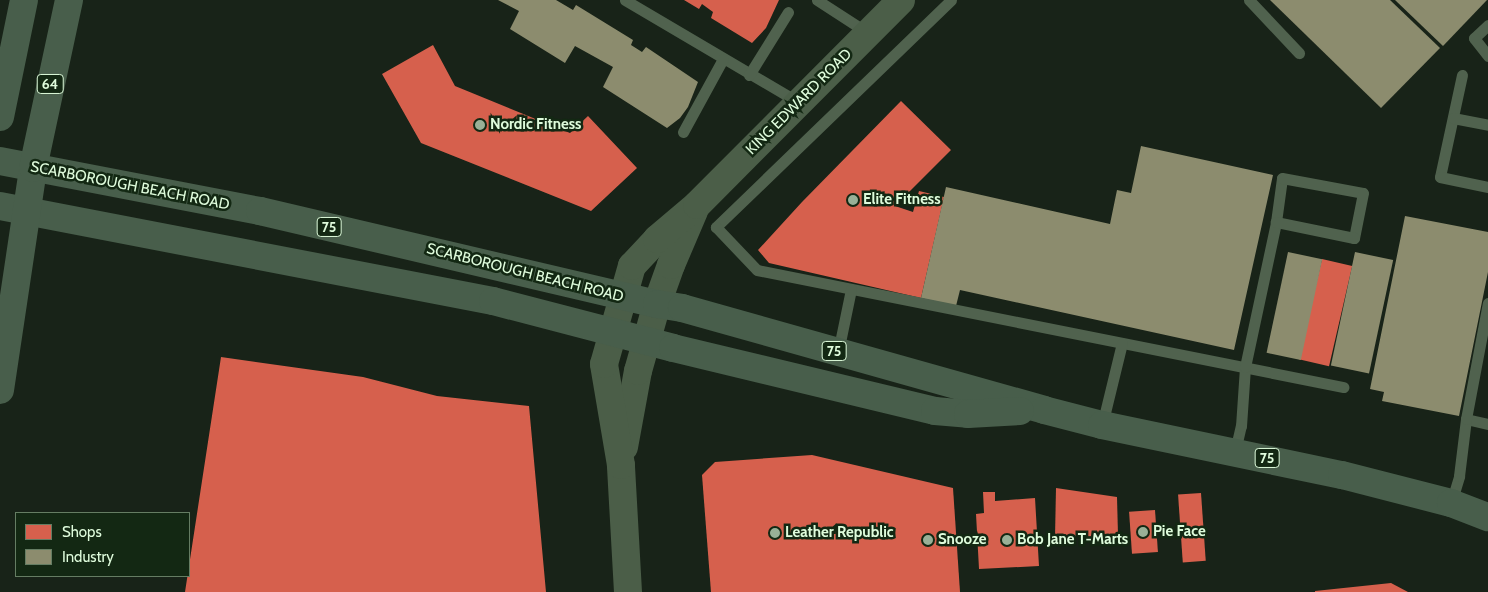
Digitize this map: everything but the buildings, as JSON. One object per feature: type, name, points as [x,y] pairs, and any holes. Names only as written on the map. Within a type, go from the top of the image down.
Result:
[{"type":"main road","points":[[0,117],[24,0]]},
{"type":"main road","name":"64","points":[[0,390],[13,209],[33,168],[68,0]]},
{"type":"main road","name":"KING EDWARD ROAD","points":[[620,465],[604,371],[632,266],[657,239],[697,205],[901,0]]},
{"type":"main road","name":"SCARBOROUGH BEACH ROAD","points":[[0,161],[260,211],[657,304],[682,308],[1044,410],[1342,475],[1451,503],[1488,517]]},
{"type":"main road","name":"KING EDWARD ROAD","points":[[620,465],[638,371],[657,304],[671,265],[697,205]]},
{"type":"main road","name":"SCARBOROUGH BEACH ROAD","points":[[13,209],[493,301],[647,341],[934,411],[968,414],[1044,410]]},
{"type":"main road","points":[[620,465],[628,592]]},
{"type":"lane","points":[[625,0],[749,75],[798,102]]},
{"type":"lane","points":[[817,0],[868,33]]},
{"type":"lane","points":[[951,0],[716,228],[757,270],[1343,386]]},
{"type":"lane","points":[[1249,0],[1300,53]]},
{"type":"lane","points":[[749,75],[788,12]]},
{"type":"lane","points":[[1488,25],[1474,38],[1488,56]]},
{"type":"lane","points":[[683,132],[723,59]]},
{"type":"lane","points":[[1462,75],[1440,178],[1488,187]]},
{"type":"lane","points":[[1454,118],[1488,125]]},
{"type":"lane","points":[[1235,451],[1241,426],[1245,367],[1276,222],[1282,178],[1363,193],[1354,238],[1276,222]]},
{"type":"lane","points":[[838,352],[851,289]]},
{"type":"lane","points":[[1451,503],[1459,476],[1466,418],[1488,303]]},
{"type":"lane","points":[[1102,424],[1122,343]]},
{"type":"lane","points":[[1466,418],[1488,424]]},
{"type":"place","name":"Nordic Fitness","points":[[480,125]]},
{"type":"place","name":"Elite Fitness","points":[[853,200]]},
{"type":"place","name":"Pie Face","points":[[1143,532]]},
{"type":"place","name":"Leather Republic","points":[[775,533]]},
{"type":"place","name":"Snooze","points":[[928,540]]},
{"type":"place","name":"Bob Jane T-Marts","points":[[1007,540]]}]
